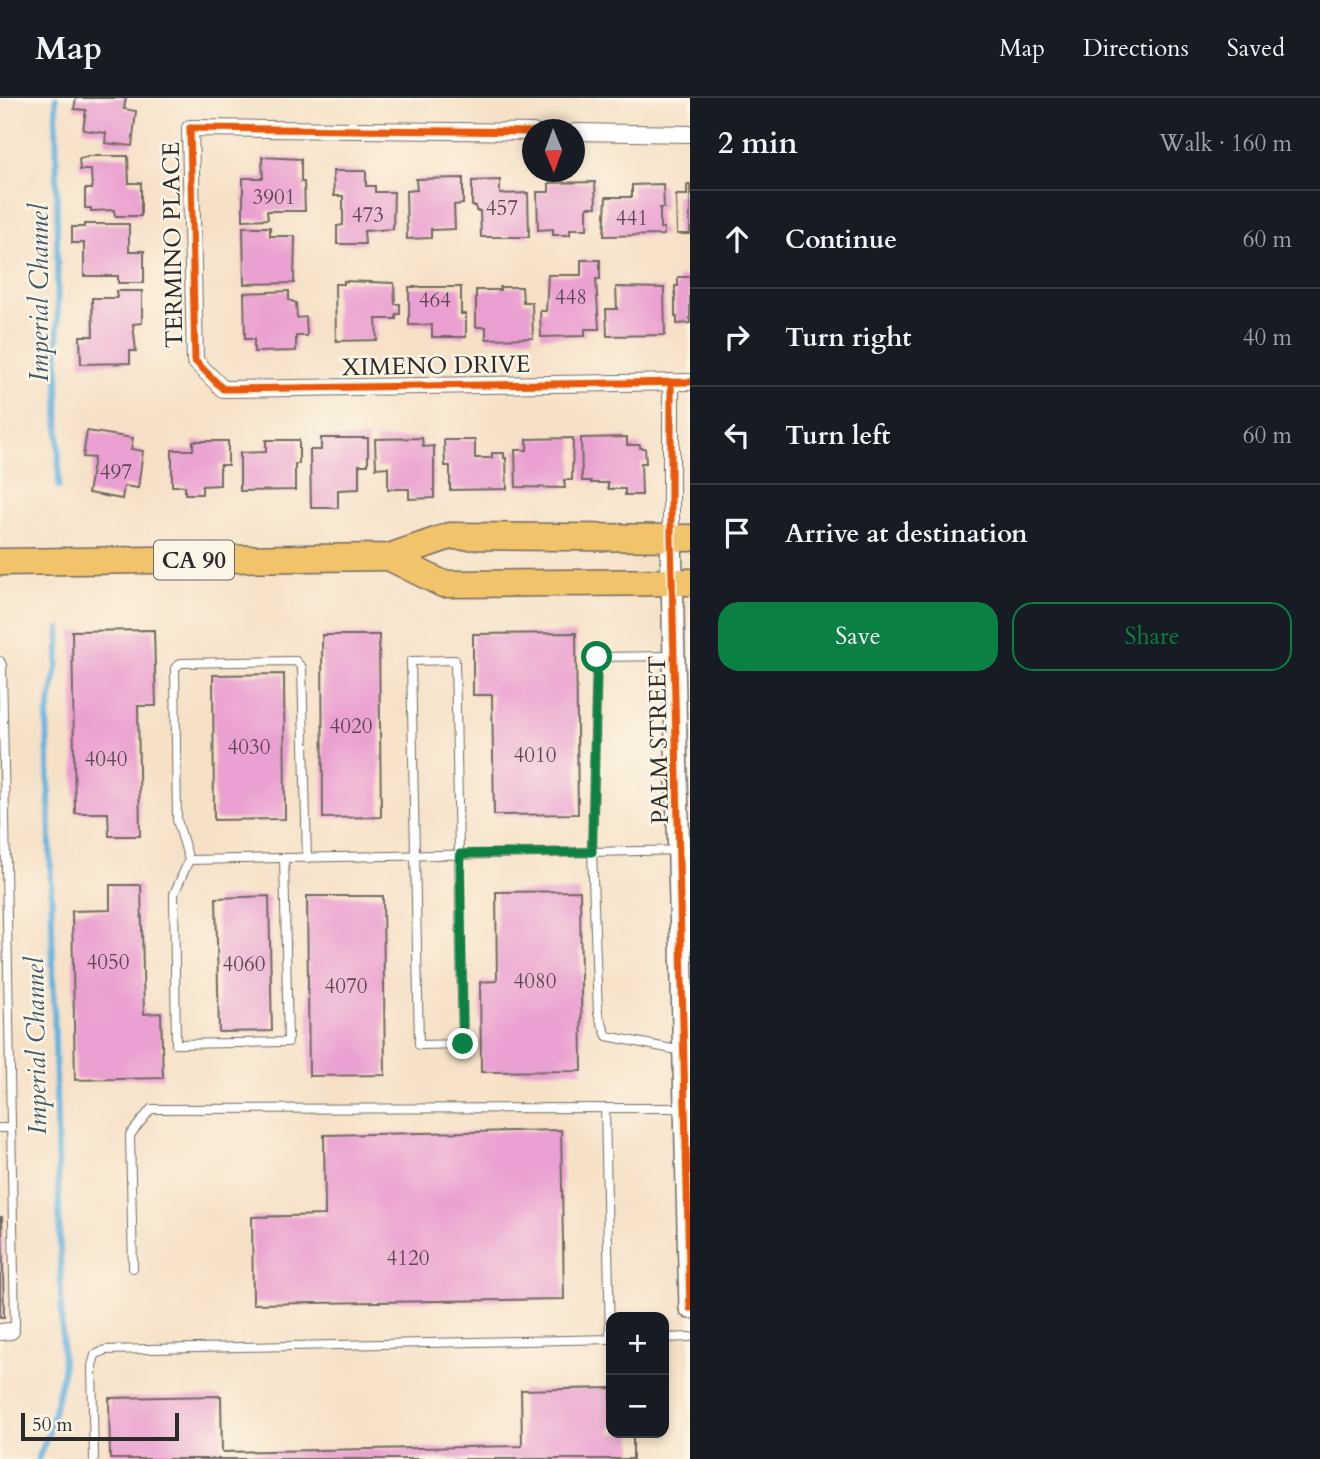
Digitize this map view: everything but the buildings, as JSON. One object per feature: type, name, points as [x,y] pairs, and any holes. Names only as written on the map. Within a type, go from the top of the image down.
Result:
[{"type":"main road","name":"CA 90","points":[[0,562],[389,557],[450,536],[681,537]]},
{"type":"main road","name":"CA 90","points":[[389,557],[443,584],[682,582]]},
{"type":"street","name":"TERMINO PLACE","points":[[195,361],[190,128],[522,132]]},
{"type":"street","points":[[585,132],[690,134]]},
{"type":"street","name":"XIMENO DRIVE","points":[[195,361],[223,389],[690,382]]},
{"type":"street","name":"PALM STREET","points":[[671,382],[682,582],[676,656],[685,850],[685,1052],[690,1308]]},
{"type":"lane","points":[[676,656],[597,657],[592,852],[598,1014],[607,1036],[685,1052]]},
{"type":"lane","points":[[456,660],[460,854],[463,1044],[419,1045],[411,661],[456,660]]},
{"type":"lane","points":[[0,661],[3,910],[15,1326],[6,1331]]},
{"type":"lane","points":[[284,858],[288,1042],[176,1044],[174,894],[189,860],[177,820],[175,668],[181,663],[296,661],[302,668],[307,858]]},
{"type":"lane","points":[[189,860],[685,850]]},
{"type":"lane","points":[[605,1108],[610,1312]]},
{"type":"lane","points":[[133,1268],[130,1135],[151,1109],[686,1108]]},
{"type":"lane","points":[[0,1128],[11,1128]]},
{"type":"lane","points":[[669,1338],[690,1337]]},
{"type":"lane","points":[[94,1459],[92,1366],[95,1355],[105,1350],[606,1339]]},
{"type":"waterway","name":"Imperial Channel","points":[[56,98],[59,487]]},
{"type":"waterway","name":"Imperial Channel","points":[[38,1459],[50,1430],[63,1371],[47,719],[58,662],[60,629]]},
{"type":"cycle path","points":[[522,132],[190,128],[195,361],[223,389],[690,382]]},
{"type":"cycle path","points":[[671,382],[671,537],[690,1308]]},
{"type":"route","points":[[463,1044],[460,854],[592,852],[597,657]]}]
